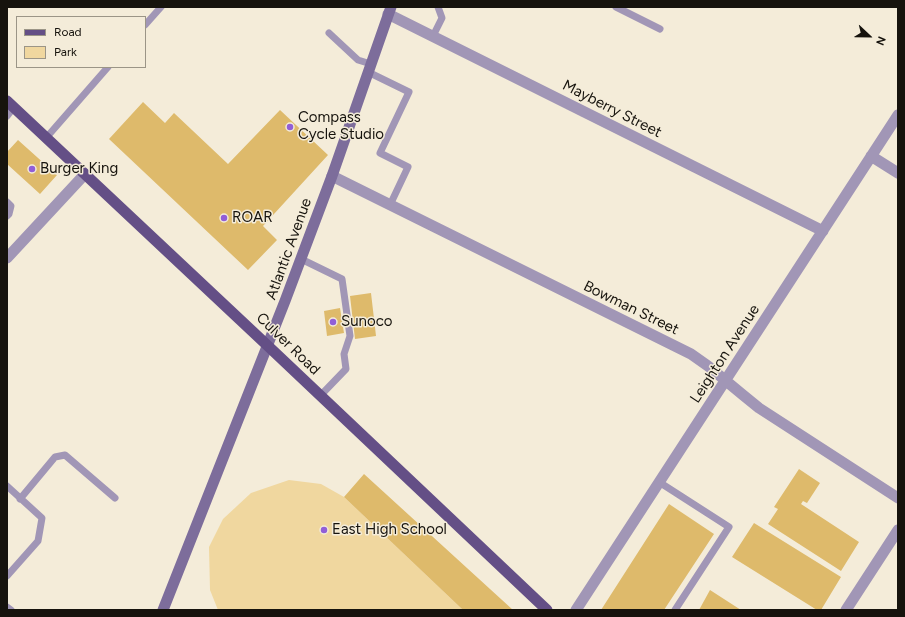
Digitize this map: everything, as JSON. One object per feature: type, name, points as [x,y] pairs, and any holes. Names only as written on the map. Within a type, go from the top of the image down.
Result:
[{"type":"main road","name":"Atlantic Avenue","points":[[163,610],[301,259],[332,176],[389,10]]},
{"type":"main road","name":"Culver Road","points":[[9,108],[46,138],[85,174],[547,610]]},
{"type":"street","name":"Mayberry Street","points":[[389,10],[433,36],[823,231]]},
{"type":"street","name":"Leighton Avenue","points":[[576,610],[898,115]]},
{"type":"street","points":[[872,156],[898,173]]},
{"type":"street","points":[[7,258],[85,174]]},
{"type":"street","name":"Bowman Street","points":[[332,176],[691,354],[760,408],[898,498]]},
{"type":"street","points":[[846,610],[898,530]]},
{"type":"lane","points":[[146,24],[161,7]]},
{"type":"lane","points":[[433,36],[442,18],[438,7]]},
{"type":"lane","points":[[616,7],[660,29]]},
{"type":"lane","points":[[329,33],[358,60],[409,92],[380,153],[408,167],[390,205]]},
{"type":"lane","points":[[46,138],[107,68]]},
{"type":"lane","points":[[7,202],[11,206],[7,216]]},
{"type":"lane","points":[[301,259],[342,279],[350,336],[344,354],[346,369],[320,396]]},
{"type":"lane","points":[[20,499],[55,457],[65,455],[115,498]]},
{"type":"lane","points":[[660,482],[729,527],[675,610]]},
{"type":"lane","points":[[7,486],[42,518],[38,541],[7,576]]},
{"type":"lane","points":[[7,607],[11,610]]},
{"type":"green space","name":"East High School","points":[[289,480],[321,484],[344,497],[463,610],[218,610],[210,590],[209,547],[223,519],[251,493]]},
{"type":"building","points":[[143,102],[165,123],[174,113],[228,164],[280,110],[328,155],[263,226],[277,240],[248,270],[109,139]]},
{"type":"building","name":"Burger King","points":[[18,140],[57,175],[40,194],[7,164],[7,152]]},
{"type":"building","points":[[371,293],[376,336],[355,339],[350,296]]},
{"type":"building","points":[[340,308],[344,333],[327,336],[324,311]]},
{"type":"building","points":[[799,469],[820,483],[807,503],[803,501],[801,504],[859,542],[841,571],[768,524],[778,509],[774,507]]},
{"type":"building","points":[[364,474],[513,610],[463,610],[344,497]]},
{"type":"building","points":[[669,504],[714,534],[664,610],[601,610]]},
{"type":"building","points":[[754,523],[841,577],[821,610],[817,610],[732,557]]},
{"type":"building","points":[[710,590],[741,610],[699,610]]},
{"type":"place","name":"Compass Cycle Studio","points":[[290,127]]},
{"type":"place","name":"Burger King","points":[[32,169]]},
{"type":"place","name":"ROAR","points":[[224,218]]},
{"type":"place","name":"Sunoco","points":[[333,322]]},
{"type":"place","name":"East High School","points":[[324,530]]}]
